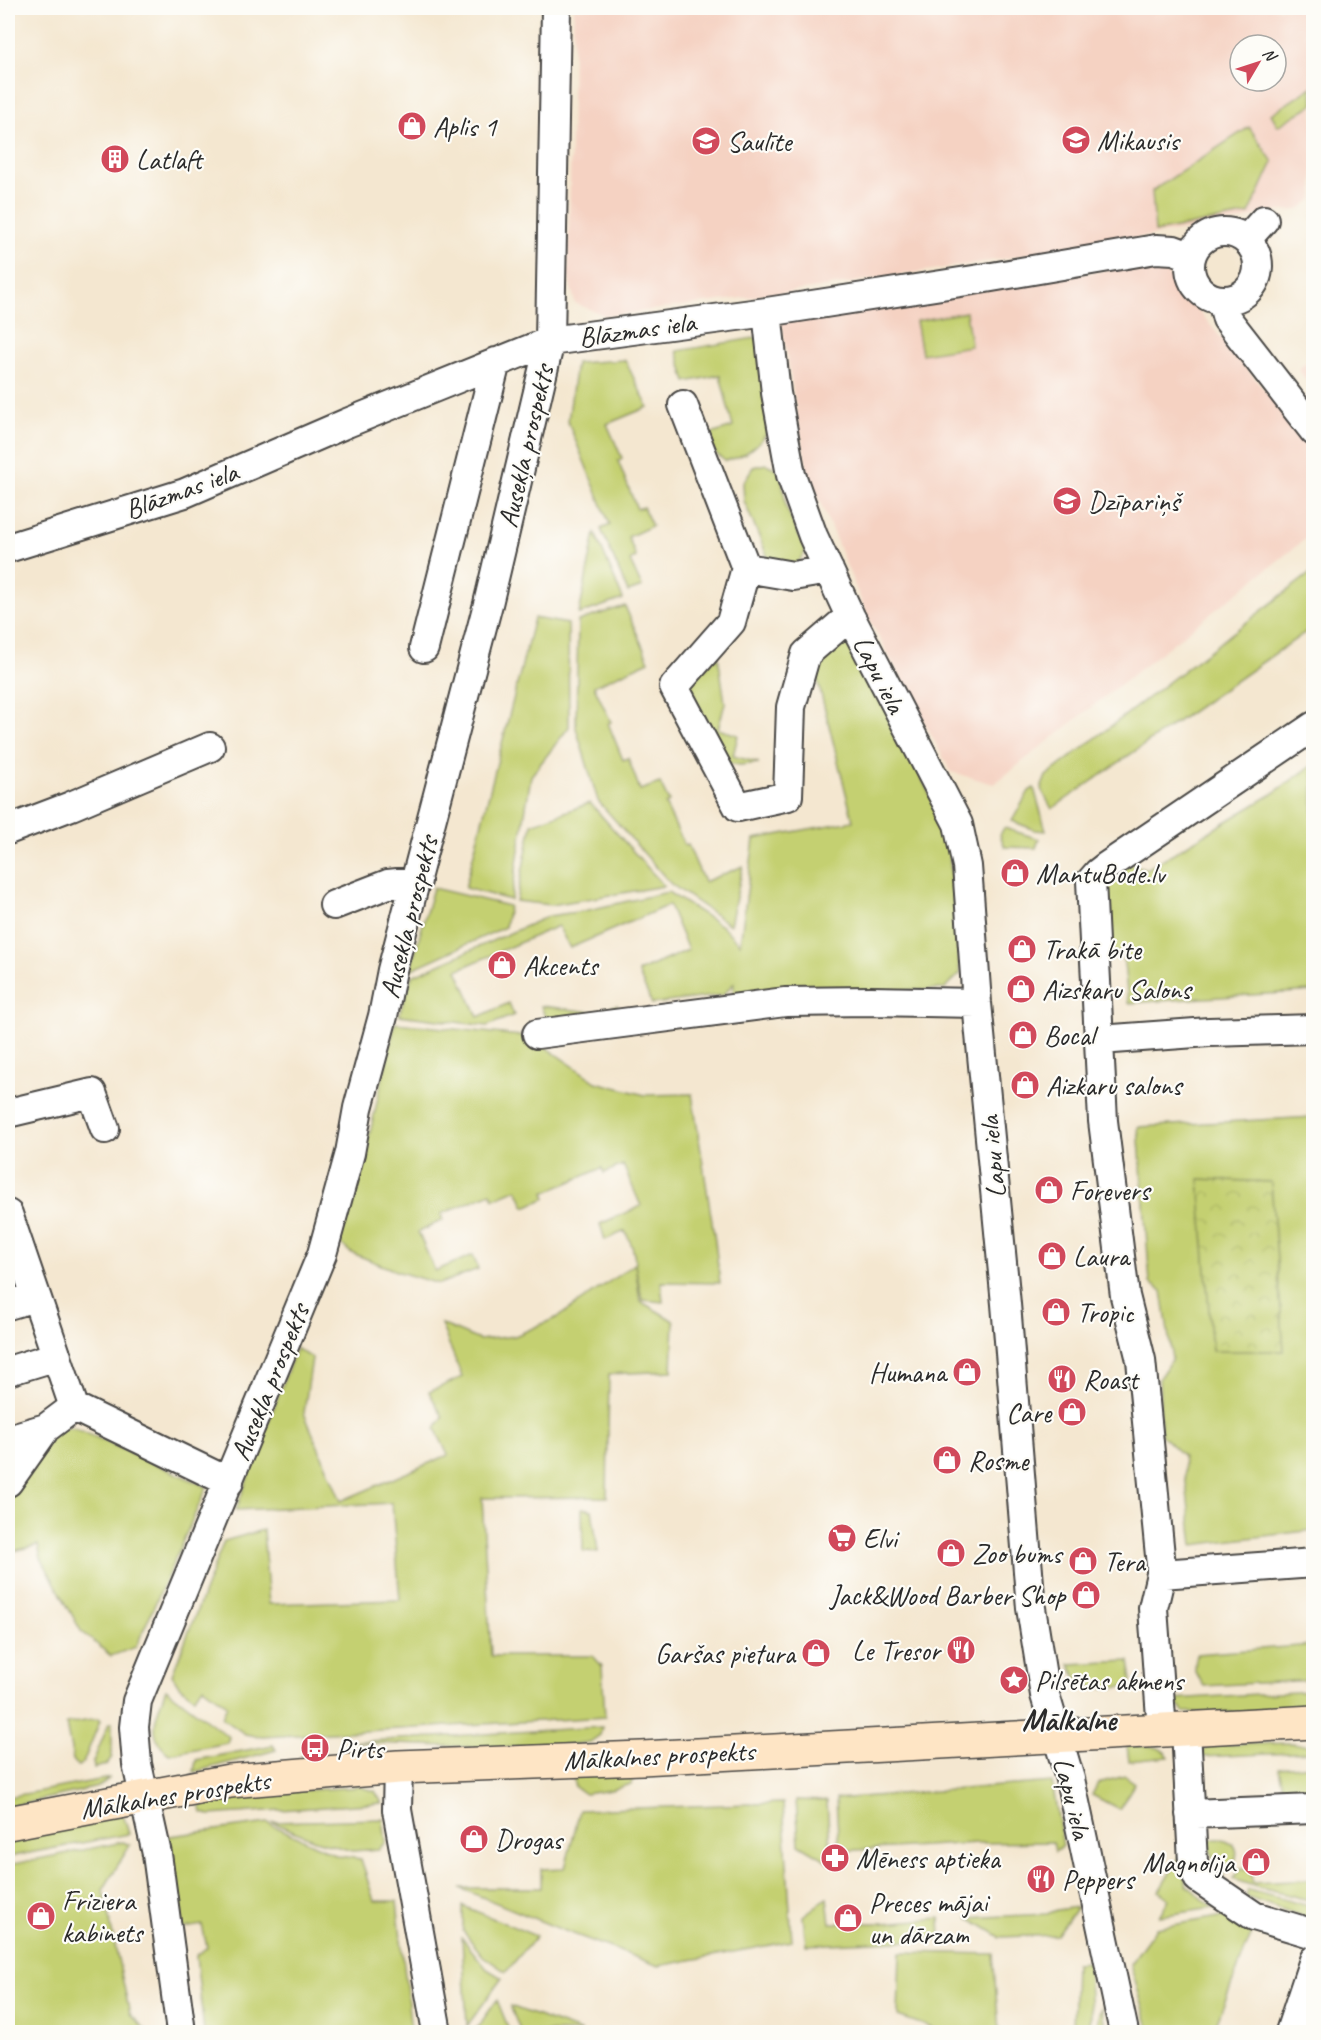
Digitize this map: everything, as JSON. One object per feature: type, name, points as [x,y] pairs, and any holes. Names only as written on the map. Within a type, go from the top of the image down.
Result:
[{"type":"main road","name":"Mālkalnes prospekts","points":[[8,1823],[230,1781],[398,1767],[642,1758],[1314,1722]]},
{"type":"street","name":"Ausekļa prospekts","points":[[181,2032],[157,1854],[137,1764],[134,1726],[137,1701],[322,1254],[350,1153],[358,1108],[383,1016],[392,970],[488,604],[550,341],[556,8]]},
{"type":"street","points":[[1255,230],[1252,246],[1258,263],[1255,281],[1242,296],[1222,301],[1206,296],[1194,284],[1190,256],[1202,240],[1212,234],[1224,232],[1235,234],[1255,230]]},
{"type":"street","name":"Blāzmas iela","points":[[8,548],[185,493],[347,423],[550,341],[767,312],[1156,249],[1174,250],[1190,256]]},
{"type":"street","points":[[1222,301],[1227,319],[1314,431]]},
{"type":"street","name":"Lapu iela","points":[[767,312],[776,393],[791,475],[813,536],[850,616],[958,824],[967,866],[977,1004],[1007,1316],[1031,1608],[1045,1695],[1070,1779],[1124,2032]]},
{"type":"street","points":[[424,648],[496,362]]},
{"type":"street","points":[[683,405],[746,568],[731,622],[674,687],[738,807],[788,796],[791,707],[806,654],[850,616]]},
{"type":"street","points":[[746,568],[793,576],[829,570]]},
{"type":"street","points":[[1314,726],[1107,866],[1091,881],[1103,1121],[1125,1296],[1141,1360],[1161,1574],[1153,1608],[1190,1814],[1193,1862],[1198,1878],[1254,1916],[1314,1934]]},
{"type":"street","points":[[8,830],[210,747]]},
{"type":"street","points":[[334,905],[388,884],[417,881]]},
{"type":"street","points":[[537,1034],[785,1002],[871,1001],[977,1004]]},
{"type":"street","points":[[1100,1040],[1209,1032],[1314,1029]]},
{"type":"street","points":[[8,1113],[92,1093],[105,1129]]},
{"type":"street","points":[[8,1214],[74,1407],[228,1482]]},
{"type":"street","points":[[8,1305],[35,1297]]},
{"type":"street","points":[[8,1371],[57,1356]]},
{"type":"street","points":[[8,1439],[45,1428],[74,1407]]},
{"type":"street","points":[[8,1482],[45,1428]]},
{"type":"street","points":[[1161,1574],[1314,1563]]},
{"type":"street","points":[[398,1767],[397,1810],[437,2032]]},
{"type":"street","points":[[1190,1814],[1314,1809]]},
{"type":"street","points":[[1290,2032],[1314,1960]]},
{"type":"shaded area","points":[[574,8],[1313,8],[1313,199],[1298,210],[1267,212],[1240,221],[811,289],[606,316],[575,303],[568,275]]},
{"type":"shaded area","name":"Dzīpariņš","points":[[1158,262],[1313,448],[1313,533],[994,784],[951,772],[867,615],[807,470],[781,322]]},
{"type":"shaded area","points":[[1313,357],[1313,390],[1298,369]]},
{"type":"green space","points":[[1312,87],[1313,104],[1278,126],[1271,114]]},
{"type":"green space","points":[[1249,127],[1273,162],[1249,214],[1155,232],[1152,191]]},
{"type":"green space","points":[[966,312],[971,346],[922,354],[916,321]]},
{"type":"green space","points":[[760,337],[771,428],[751,449],[725,461],[714,452],[708,435],[733,427],[720,375],[686,382],[677,351]]},
{"type":"green space","points":[[625,360],[648,407],[607,424],[622,458],[618,461],[637,509],[643,507],[652,526],[628,537],[636,557],[630,561],[642,587],[628,592],[601,529],[610,525],[568,422],[576,363]]},
{"type":"green space","points":[[766,464],[777,469],[782,479],[786,507],[806,551],[796,565],[769,560],[744,501],[743,483],[753,467]]},
{"type":"green space","points":[[595,533],[623,599],[579,614]]},
{"type":"green space","points":[[1314,572],[1313,627],[1052,809],[1041,789],[1046,776]]},
{"type":"green space","points":[[625,606],[649,661],[594,686],[611,722],[608,723],[623,760],[628,758],[640,790],[660,783],[669,802],[665,804],[685,846],[688,845],[704,882],[743,866],[730,925],[671,884],[598,801],[576,728],[578,621]]},
{"type":"green space","points":[[534,618],[568,624],[569,727],[531,776],[511,900],[465,888]]},
{"type":"green space","points":[[847,626],[947,830],[960,974],[944,989],[733,997],[734,983],[723,995],[652,1004],[638,972],[688,950],[669,905],[570,948],[558,926],[457,970],[478,1017],[509,1003],[514,1015],[487,1026],[399,1015],[412,976],[549,916],[584,911],[668,892],[722,926],[740,944],[754,839],[853,821],[813,662]]},
{"type":"green space","points":[[718,655],[725,703],[718,729],[738,735],[733,756],[759,763],[740,765],[729,763],[695,701],[691,683]]},
{"type":"green space","points":[[1313,765],[1313,991],[1128,1003],[1123,953],[1108,954],[1100,897],[1127,863],[1147,869],[1269,796]]},
{"type":"green space","points":[[1034,788],[1046,831],[1035,830],[1012,821],[1029,791]]},
{"type":"green space","points":[[590,803],[664,886],[551,905],[516,901],[532,824]]},
{"type":"green space","points":[[1004,828],[1039,839],[1036,848],[1005,847],[1000,835]]},
{"type":"green space","points":[[433,888],[509,906],[505,927],[410,970]]},
{"type":"green space","points":[[617,1005],[620,1012],[558,1023],[545,1017],[541,1006],[592,1012]]},
{"type":"green space","points":[[395,1023],[531,1037],[596,1082],[645,1095],[692,1094],[720,1283],[661,1282],[663,1302],[642,1300],[635,1264],[640,1301],[674,1321],[672,1371],[609,1374],[607,1497],[482,1498],[491,1656],[593,1656],[602,1666],[605,1717],[262,1737],[245,1734],[222,1718],[227,1705],[203,1687],[194,1697],[179,1686],[172,1675],[224,1541],[263,1530],[269,1604],[400,1600],[392,1503],[236,1510],[296,1348],[312,1358],[304,1413],[341,1501],[448,1455],[435,1428],[443,1417],[429,1392],[462,1377],[441,1324],[479,1340],[515,1336],[558,1317],[636,1263],[625,1231],[605,1240],[600,1224],[641,1206],[623,1165],[604,1173],[602,1168],[544,1193],[546,1198],[525,1207],[517,1189],[494,1199],[491,1193],[441,1214],[443,1220],[418,1232],[435,1271],[473,1255],[478,1269],[439,1284],[396,1271],[350,1252],[339,1242],[361,1172]]},
{"type":"green space","points":[[1313,1117],[1313,1530],[1193,1545],[1183,1456],[1161,1435],[1159,1378],[1172,1359],[1162,1291],[1150,1283],[1138,1127]]},
{"type":"green space","points":[[1199,1179],[1271,1182],[1284,1351],[1212,1351]]},
{"type":"green space","points":[[62,1427],[75,1428],[207,1487],[136,1647],[111,1656],[81,1631],[41,1558],[38,1545],[10,1552],[8,1472]]},
{"type":"green space","points":[[582,1508],[592,1510],[598,1552],[583,1551]]},
{"type":"green space","points":[[1313,1645],[1313,1680],[1204,1686],[1195,1672],[1196,1654]]},
{"type":"green space","points":[[1129,1661],[1132,1681],[1124,1687],[1091,1687],[1079,1680],[1070,1664]]},
{"type":"green space","points":[[166,1689],[229,1737],[227,1743],[169,1754],[162,1747],[155,1732],[157,1715]]},
{"type":"green space","points":[[1313,1691],[1313,1707],[1217,1713],[1183,1712],[1173,1699]]},
{"type":"green space","points":[[98,1719],[100,1721],[83,1763],[78,1766],[73,1760],[66,1724]]},
{"type":"green space","points":[[109,1723],[112,1723],[112,1757],[106,1765],[94,1768],[93,1762]]},
{"type":"green space","points":[[602,1727],[600,1735],[590,1742],[558,1746],[493,1748],[350,1742]]},
{"type":"green space","points":[[1293,1743],[1313,1747],[1313,1752],[1202,1757],[1204,1751],[1211,1745]]},
{"type":"green space","points":[[273,1745],[276,1750],[194,1772],[196,1760]]},
{"type":"green space","points":[[1127,1746],[1156,1747],[1169,1757],[1129,1761]]},
{"type":"green space","points":[[1313,1765],[1313,1797],[1285,1799],[1279,1768]]},
{"type":"green space","points":[[635,1773],[631,1784],[585,1794],[575,1787],[572,1775]]},
{"type":"green space","points":[[1125,1776],[1135,1783],[1119,1809],[1092,1795],[1098,1783]]},
{"type":"green space","points":[[110,1778],[98,1787],[8,1807],[8,1797]]},
{"type":"green space","points":[[1052,1782],[1063,1846],[1055,1852],[1053,1842],[977,1843],[839,1851],[836,1799]]},
{"type":"green space","points":[[360,1787],[375,1791],[382,1803],[210,1815],[202,1813],[200,1804],[240,1794]]},
{"type":"green space","points":[[796,1800],[827,1801],[831,1863],[799,1844]]},
{"type":"green space","points":[[783,1803],[792,1941],[659,1966],[460,1888],[541,1888],[541,1869],[565,1868],[580,1810]]},
{"type":"green space","points":[[123,1814],[129,1834],[8,1857],[8,1838]]},
{"type":"green space","points":[[383,1819],[386,1842],[379,1849],[352,1851],[315,1840],[272,1822]]},
{"type":"green space","points":[[268,1823],[338,1856],[361,1859],[374,1901],[397,1901],[411,2032],[204,2032],[196,1956],[207,1947],[202,1925],[179,1929],[163,1837]]},
{"type":"green space","points":[[1206,1839],[1226,1840],[1235,1847],[1237,1852],[1234,1863],[1223,1875],[1218,1872]]},
{"type":"green space","points":[[123,1842],[130,1845],[103,1890],[130,2014],[148,2032],[8,2032],[8,1865]]},
{"type":"green space","points":[[1180,1856],[1187,1885],[1213,1908],[1159,1916],[1169,1899],[1159,1891]]},
{"type":"green space","points":[[1241,1868],[1251,1869],[1252,1883],[1313,1880],[1313,1901],[1233,1879]]},
{"type":"green space","points":[[1248,1890],[1313,1907],[1313,1920],[1246,1897]]},
{"type":"green space","points":[[827,1898],[830,1923],[885,1923],[940,1918],[941,1939],[806,1945],[803,1916]]},
{"type":"green space","points":[[463,1906],[536,1936],[506,1972],[483,1956],[463,1931]]},
{"type":"green space","points":[[1077,1907],[1057,1935],[1000,1937],[969,1918],[1047,1914]]},
{"type":"green space","points":[[1224,1916],[1253,1930],[1213,2032],[1148,2032],[1148,2024],[1130,1964],[1156,1928]]},
{"type":"green space","points":[[462,1938],[487,1969],[502,1978],[467,2026]]},
{"type":"green space","points":[[900,1952],[993,1954],[999,2032],[944,2032],[898,2016]]},
{"type":"green space","points":[[1088,1962],[1091,2015],[1086,2032],[1073,2032],[1075,1963]]},
{"type":"green space","points":[[497,2000],[510,2032],[474,2032]]},
{"type":"green space","points":[[510,2006],[582,2032],[521,2032]]},
{"type":"green space","points":[[1102,2007],[1107,2032],[1095,2032]]},
{"type":"place","name":"Aplis 1","points":[[412,126]]},
{"type":"place","name":"Mikausis","points":[[1076,140]]},
{"type":"place","name":"Saulīte","points":[[706,141]]},
{"type":"place","name":"Latlaft","points":[[115,159]]},
{"type":"place","name":"Dzīpariņš","points":[[1067,501]]},
{"type":"place","name":"MantuBode.lv","points":[[1015,873]]},
{"type":"place","name":"Trakā bite","points":[[1022,949]]},
{"type":"place","name":"Akcents","points":[[502,965]]},
{"type":"place","name":"Aizskaru Salons","points":[[1021,989]]},
{"type":"place","name":"Bocal","points":[[1023,1035]]},
{"type":"place","name":"Aizkaru salons","points":[[1025,1085]]},
{"type":"place","name":"Forevers","points":[[1049,1190]]},
{"type":"place","name":"Laura","points":[[1052,1256]]},
{"type":"place","name":"Tropic","points":[[1056,1312]]},
{"type":"place","name":"Humana","points":[[967,1372]]},
{"type":"place","name":"Roast","points":[[1062,1379]]},
{"type":"place","name":"Care","points":[[1072,1412]]},
{"type":"place","name":"Rosme","points":[[947,1460]]},
{"type":"place","name":"Elvi","points":[[842,1538]]},
{"type":"place","name":"Zoo bums","points":[[951,1553]]},
{"type":"place","name":"Tera","points":[[1083,1561]]},
{"type":"place","name":"Jack&Wood Barber Shop","points":[[1086,1595]]},
{"type":"place","name":"Le Tresor","points":[[961,1650]]},
{"type":"place","name":"Garšas pietura","points":[[816,1653]]},
{"type":"place","name":"Pilsētas akmens","points":[[1014,1680]]},
{"type":"place","name":"Pirts","points":[[315,1748]]},
{"type":"place","name":"Drogas","points":[[474,1839]]},
{"type":"place","name":"Mēness aptieka","points":[[835,1858]]},
{"type":"place","name":"Magnolija","points":[[1256,1862]]},
{"type":"place","name":"Peppers","points":[[1041,1879]]},
{"type":"place","name":"Friziera kabinets","points":[[41,1916]]},
{"type":"place","name":"Preces mājai un dārzam","points":[[848,1918]]},
{"type":"district","name":"Mālkalne","points":[[1069,1720]]}]
